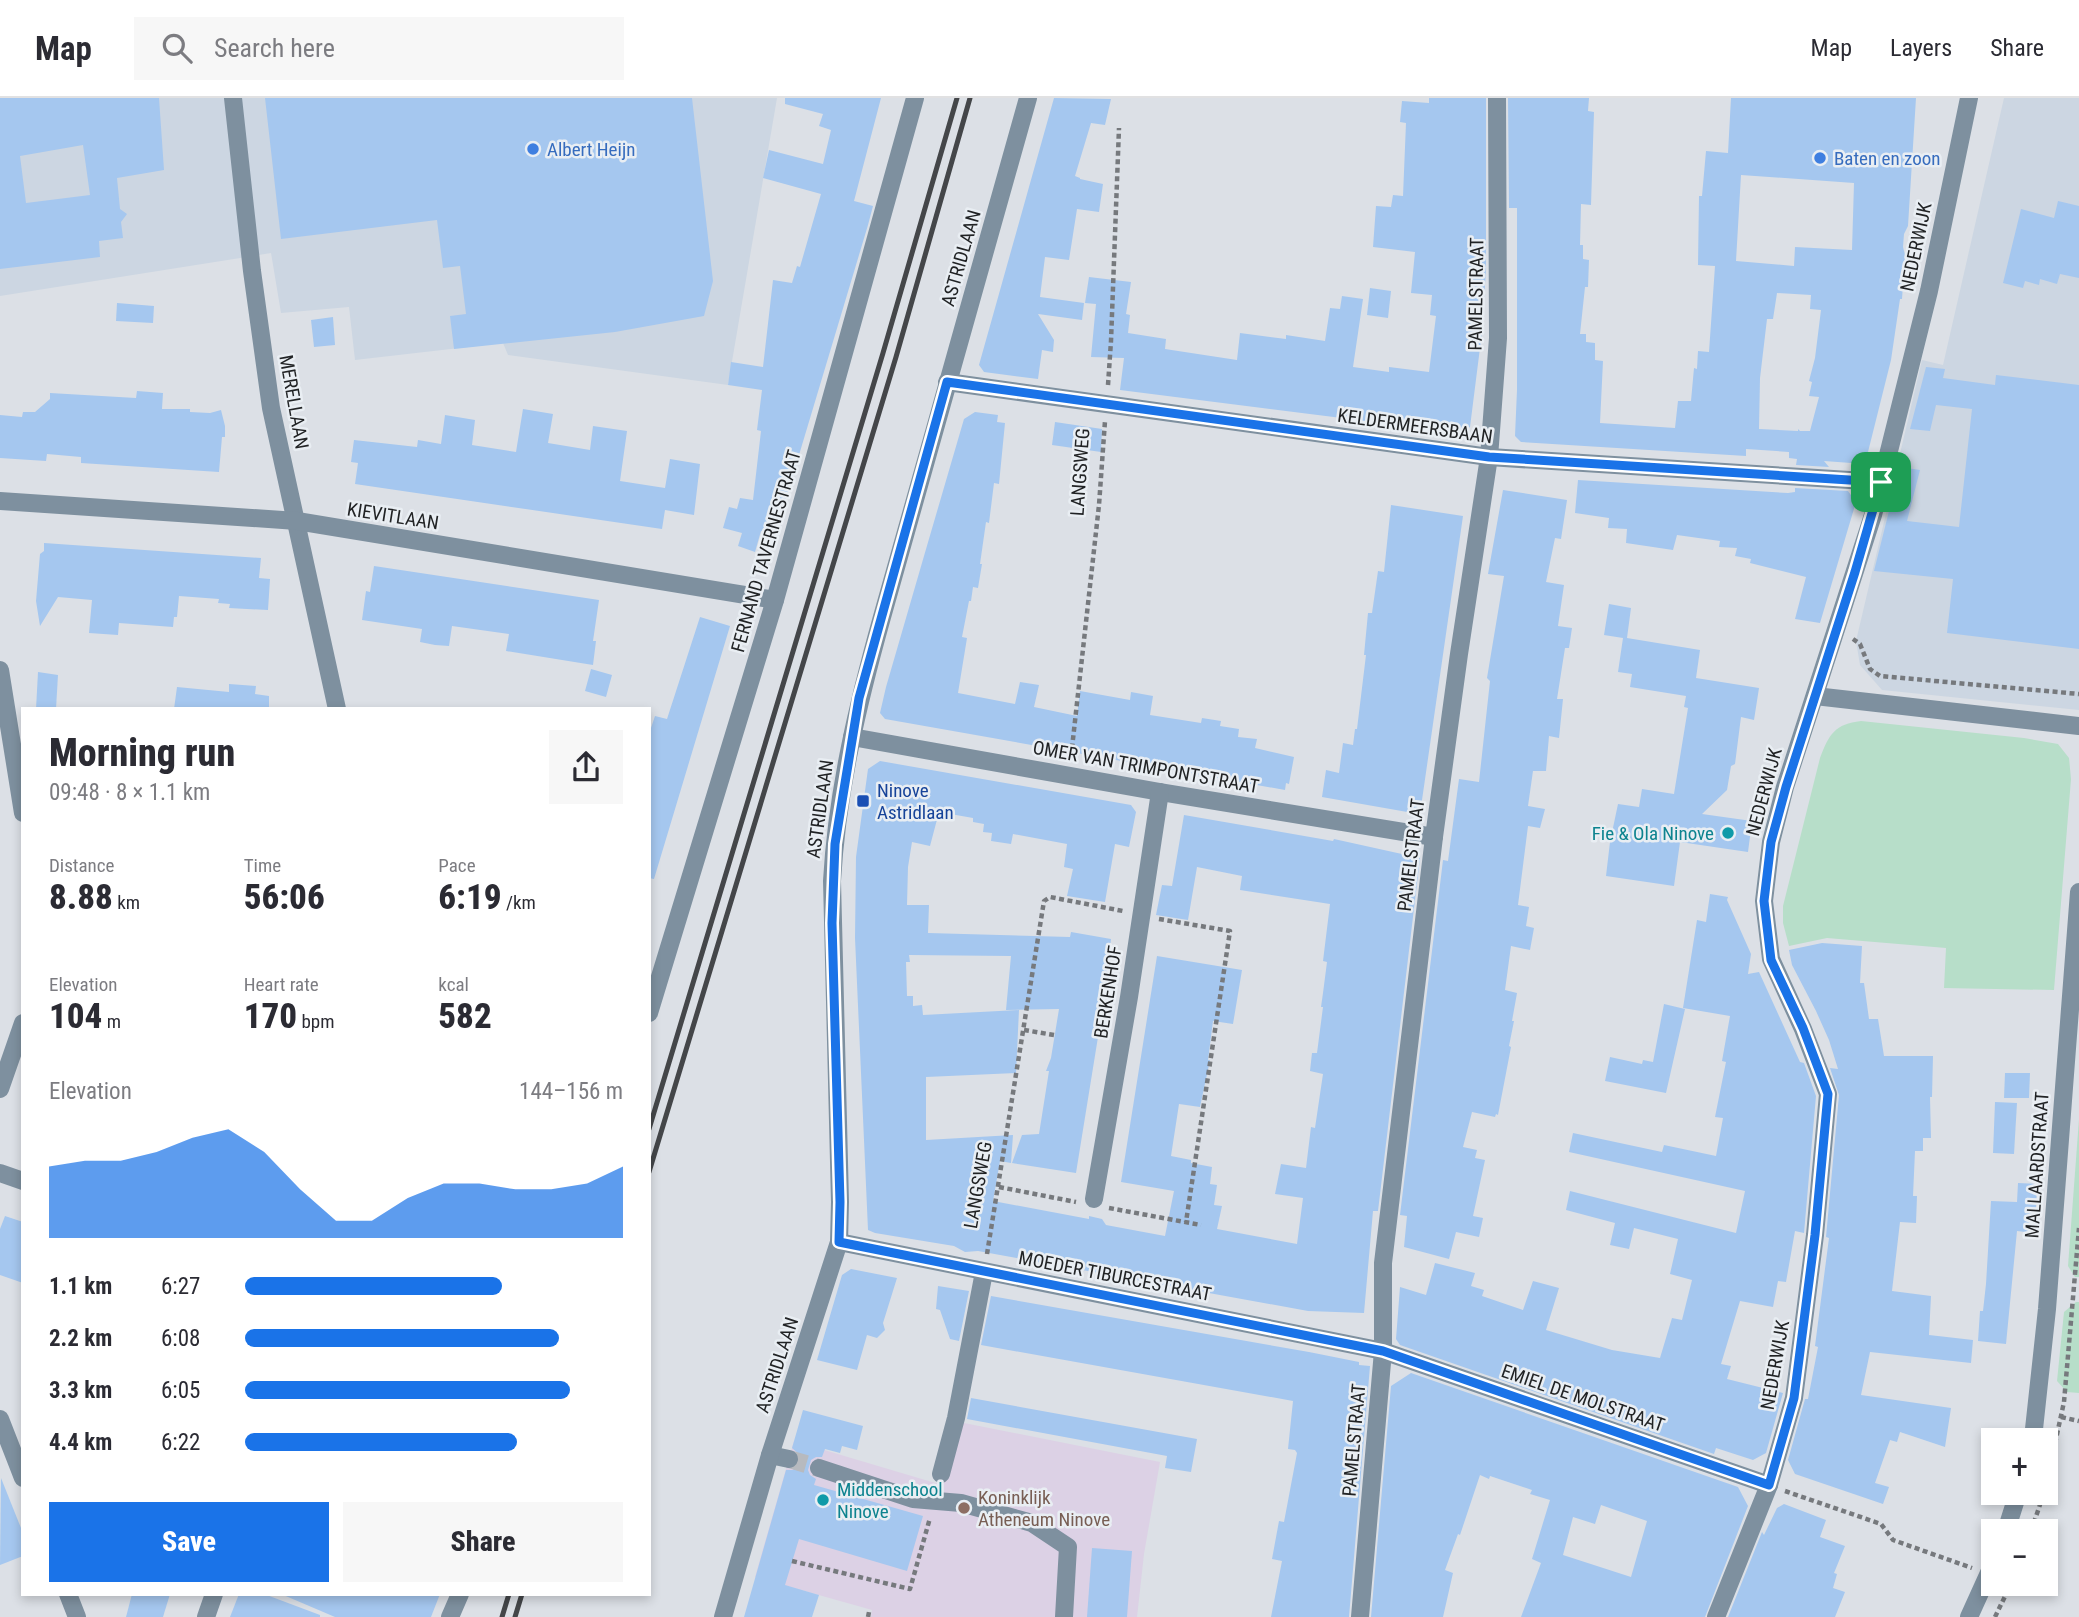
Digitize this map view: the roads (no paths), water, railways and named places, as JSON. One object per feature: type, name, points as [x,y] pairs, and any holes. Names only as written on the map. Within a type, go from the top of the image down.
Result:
[{"type":"street","name":"MERELLAAN","points":[[233,98],[252,271],[271,408],[337,707]]},
{"type":"street","name":"FERNAND TAVERNESTRAAT","points":[[651,1006],[775,600],[915,98]]},
{"type":"street","name":"ASTRIDLAAN","points":[[723,1617],[770,1455],[839,1242],[832,881],[835,844],[859,698],[1028,98]]},
{"type":"street","name":"PAMELSTRAAT","points":[[1360,1617],[1383,1351],[1383,1263],[1434,837],[1489,457],[1498,338],[1497,98]]},
{"type":"street","name":"NEDERWIJK","points":[[1716,1617],[1769,1485],[1794,1398],[1815,1235],[1828,1094],[1803,1028],[1771,960],[1764,901],[1771,842],[1881,482],[1929,291],[1969,98]]},
{"type":"street","name":"KELDERMEERSBAAN","points":[[947,382],[1489,457],[1881,482]]},
{"type":"street","name":"KIEVITLAAN","points":[[0,501],[297,521],[775,600]]},
{"type":"street","points":[[0,670],[21,801]]},
{"type":"street","points":[[1815,696],[2079,726]]},
{"type":"street","name":"OMER VAN TRIMPONTSTRAAT","points":[[852,737],[1434,837]]},
{"type":"street","name":"BERKENHOF","points":[[1094,1199],[1160,792]]},
{"type":"street","name":"MALLAARDSTRAAT","points":[[2035,1428],[2074,1018],[2079,892]]},
{"type":"street","points":[[0,1089],[21,1029]]},
{"type":"street","points":[[0,1173],[21,1180]]},
{"type":"street","name":"MOEDER TIBURCESTRAAT","points":[[839,1242],[1383,1351]]},
{"type":"street","points":[[942,1474],[956,1418],[984,1272]]},
{"type":"street","name":"EMIEL DE MOLSTRAAT","points":[[1383,1351],[1769,1485]]},
{"type":"street","points":[[0,1419],[21,1473]]},
{"type":"street","points":[[770,1455],[789,1459]]},
{"type":"street","points":[[819,1468],[913,1499],[961,1503],[1032,1524],[1068,1547],[1064,1617]]},
{"type":"street","points":[[1969,1617],[1981,1591]]},
{"type":"street","points":[[69,1596],[77,1617]]},
{"type":"street","points":[[206,1617],[213,1596]]},
{"type":"street","points":[[450,1617],[459,1596]]},
{"type":"tunnel","points":[[789,1459],[819,1468]]},
{"type":"railway","points":[[651,1122],[957,98]]},
{"type":"railway","points":[[651,1165],[896,357],[970,98]]},
{"type":"railway","points":[[502,1617],[508,1596]]},
{"type":"railway","points":[[515,1617],[521,1596]]},
{"type":"place","name":"Albert Heijn","points":[[533,149]]},
{"type":"place","name":"Baten en zoon","points":[[1820,158]]},
{"type":"place","name":"Ninove Astridlaan","points":[[863,801]]},
{"type":"place","name":"Fie & Ola Ninove","points":[[1728,833]]},
{"type":"place","name":"Middenschool Ninove","points":[[823,1500]]},
{"type":"place","name":"Koninklijk Atheneum Ninove","points":[[964,1508]]}]
